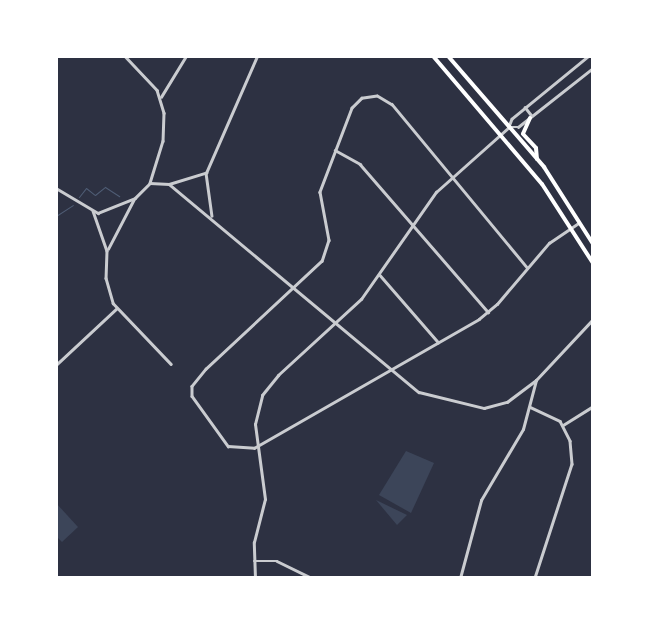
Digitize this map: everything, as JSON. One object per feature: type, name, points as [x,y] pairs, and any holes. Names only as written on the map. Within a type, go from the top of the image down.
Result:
[{"type":"main road","points":[[433,56],[500,135],[572,227],[593,263]]},
{"type":"main road","points":[[448,56],[537,159],[593,244]]},
{"type":"main road","points":[[531,117],[523,134],[536,148],[537,159]]},
{"type":"street","points":[[107,251],[135,198],[150,183],[163,139],[160,98],[147,75],[125,56]]},
{"type":"street","points":[[160,98],[186,56]]},
{"type":"street","points":[[212,216],[206,173],[257,56]]},
{"type":"street","points":[[255,578],[254,561],[265,499],[255,418],[262,395],[335,323],[380,275],[412,223],[454,175],[509,127],[525,108],[589,56]]},
{"type":"street","points":[[509,127],[518,127],[593,68]]},
{"type":"street","points":[[527,268],[454,175],[392,105],[377,96],[362,98],[352,108],[320,192],[328,229],[326,251],[319,267],[192,386],[194,402],[228,446],[246,450],[259,445],[488,312],[527,268],[549,243],[580,222]]},
{"type":"street","points":[[525,108],[531,117]]},
{"type":"street","points":[[335,150],[360,164],[488,312]]},
{"type":"street","points":[[150,183],[169,184],[206,173]]},
{"type":"street","points":[[169,184],[212,216],[390,370],[419,392],[484,408],[507,402],[536,380],[593,319]]},
{"type":"street","points":[[56,188],[93,211],[107,211],[135,198]]},
{"type":"street","points":[[93,211],[107,251],[106,278],[116,309],[171,364]]},
{"type":"street","points":[[380,275],[438,342]]},
{"type":"street","points":[[56,365],[116,309]]},
{"type":"street","points":[[460,578],[481,500],[523,429],[536,380]]},
{"type":"street","points":[[563,425],[593,406]]},
{"type":"street","points":[[530,407],[549,414],[563,425],[572,449],[571,475],[535,578]]},
{"type":"street","points":[[254,561],[277,561],[312,578]]},
{"type":"shaded area","points":[[406,451],[434,463],[411,513],[379,495]]},
{"type":"shaded area","points":[[376,500],[407,515],[397,525]]},
{"type":"shaded area","points":[[56,503],[78,527],[62,542],[56,536]]},
{"type":"waterway","points":[[79,197],[86,188],[95,195],[105,187],[119,196]]},
{"type":"waterway","points":[[56,216],[73,205]]}]
